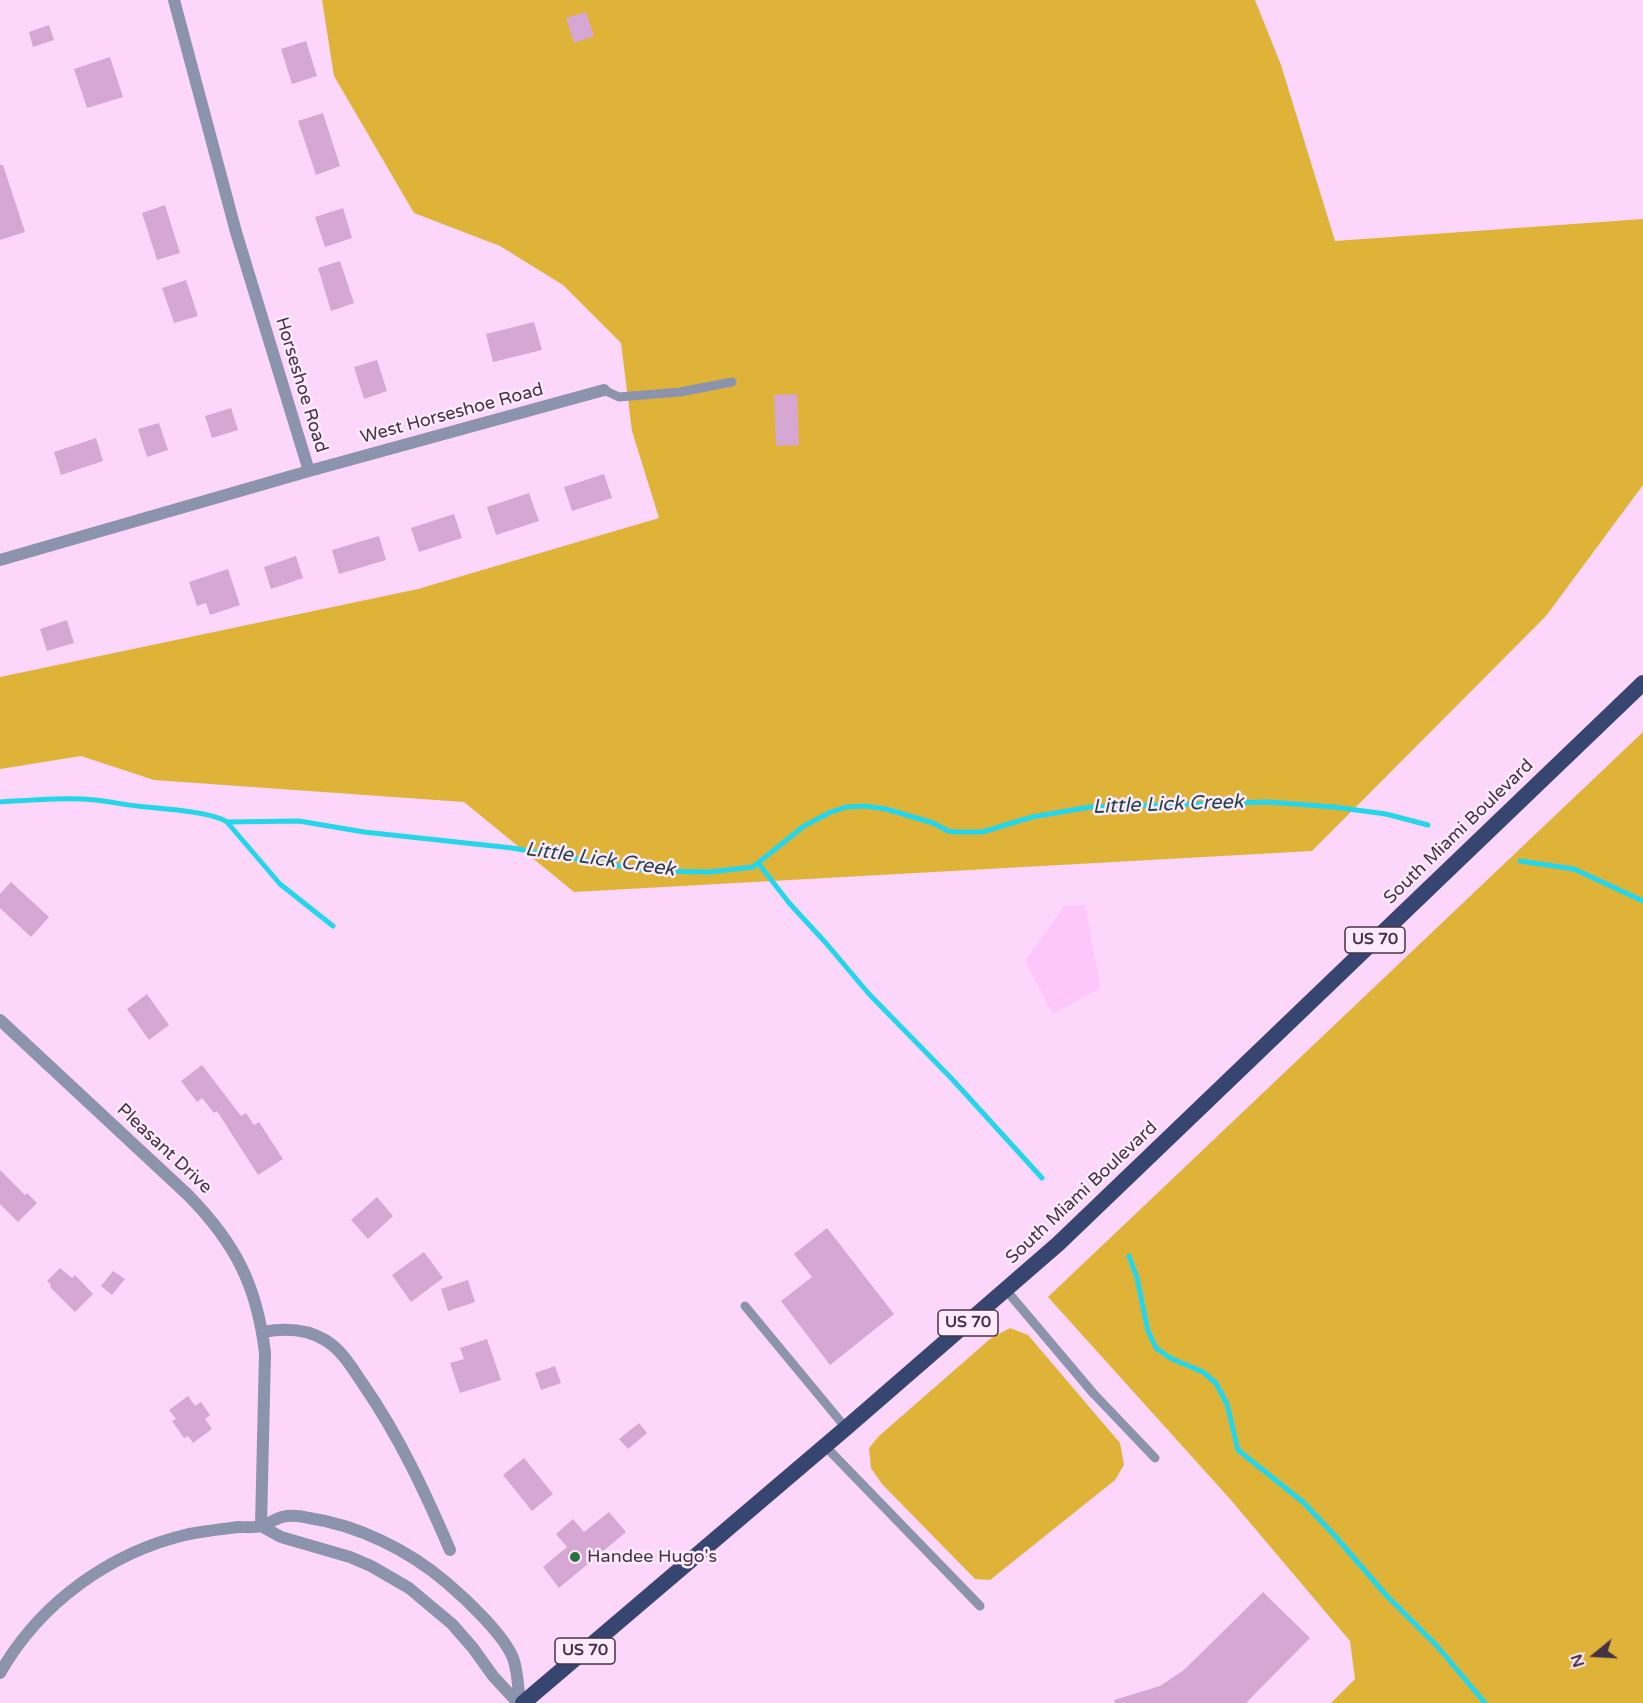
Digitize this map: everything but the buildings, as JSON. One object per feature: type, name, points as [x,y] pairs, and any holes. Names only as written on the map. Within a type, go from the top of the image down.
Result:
[{"type":"highway","name":"South Miami Boulevard","points":[[520,1703],[1006,1290],[1115,1190],[1643,683]]},
{"type":"street","name":"Horseshoe Road","points":[[0,560],[309,471],[236,232],[174,0]]},
{"type":"street","name":"West Horseshoe Road","points":[[309,471],[604,390]]},
{"type":"street","name":"Pleasant Drive","points":[[0,1020],[211,1218],[223,1233],[244,1272],[252,1290],[263,1332],[266,1374],[261,1526]]},
{"type":"street","points":[[263,1332],[282,1329],[305,1331],[326,1340],[341,1353],[373,1398],[406,1453],[450,1550]]},
{"type":"street","points":[[0,1672],[19,1644],[49,1608],[103,1570],[145,1549],[190,1534],[261,1526],[283,1517],[310,1518],[383,1542],[424,1566],[472,1606],[513,1659],[520,1703]]},
{"type":"street","points":[[261,1526],[280,1538],[350,1557],[371,1566],[409,1588],[452,1624],[493,1676],[520,1703]]},
{"type":"lane","points":[[604,390],[619,397],[680,392],[732,382]]},
{"type":"lane","points":[[1006,1290],[1094,1393],[1155,1458]]},
{"type":"lane","points":[[746,1306],[846,1428]]},
{"type":"lane","points":[[825,1446],[980,1606]]},
{"type":"shaded area","points":[[322,0],[1255,0],[1281,65],[1335,241],[1643,219],[1643,485],[1546,616],[1312,851],[574,892],[464,802],[154,780],[81,756],[0,769],[0,677],[418,589],[659,518],[632,431],[621,343],[563,285],[500,246],[414,213],[334,76]]},
{"type":"shaded area","points":[[1643,732],[1643,1703],[1331,1703],[1355,1679],[1350,1641],[1230,1499],[1048,1297]]},
{"type":"shaded area","points":[[1065,905],[1085,905],[1101,988],[1053,1014],[1025,961]]},
{"type":"shaded area","points":[[1010,1328],[1028,1335],[1120,1443],[1124,1465],[1115,1480],[990,1580],[975,1579],[882,1484],[871,1468],[869,1448],[879,1436],[990,1339]]},
{"type":"waterway","name":"Little Lick Creek","points":[[0,802],[96,800],[200,813],[227,822],[299,821],[364,832],[512,848],[650,871],[710,872],[753,867],[804,826],[846,807],[865,806],[886,809],[956,832],[982,832],[1032,817],[1090,807],[1268,802],[1386,814],[1428,825]]},
{"type":"waterway","points":[[227,822],[280,884],[333,926]]},
{"type":"waterway","name":"Little Lick Creek","points":[[1520,861],[1574,869],[1643,901]]},
{"type":"waterway","points":[[758,863],[790,904],[869,994],[952,1079],[1042,1178]]},
{"type":"waterway","points":[[1129,1256],[1137,1278],[1148,1331],[1156,1348],[1170,1358],[1203,1372],[1216,1383],[1227,1404],[1238,1450],[1303,1502],[1386,1595],[1437,1646],[1485,1703]]},
{"type":"place","name":"Handee Hugo's","points":[[575,1557]]}]
